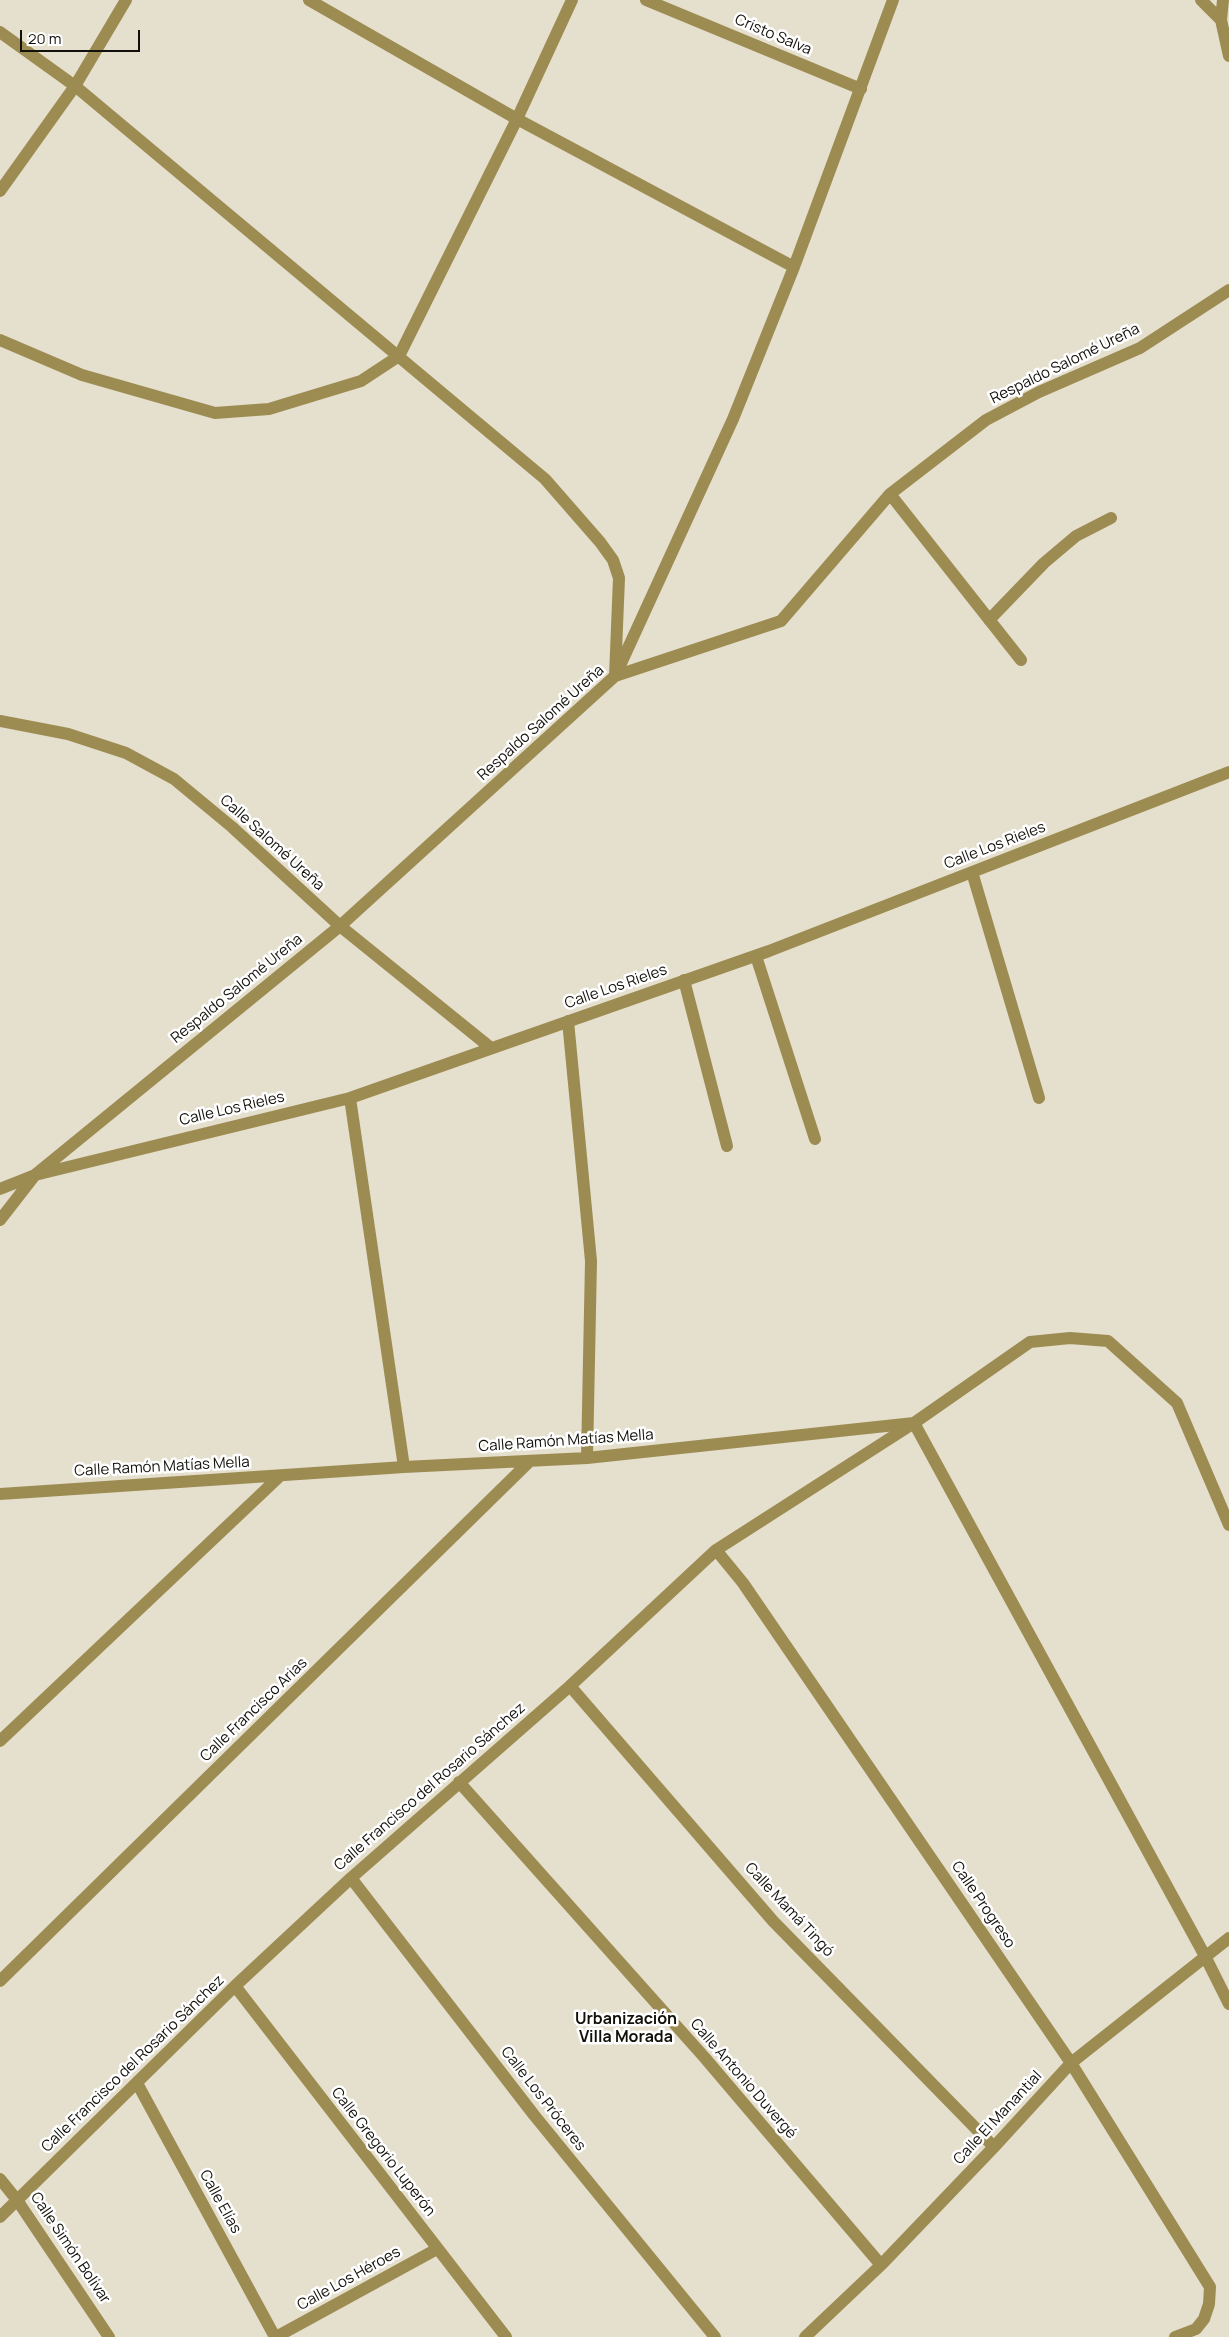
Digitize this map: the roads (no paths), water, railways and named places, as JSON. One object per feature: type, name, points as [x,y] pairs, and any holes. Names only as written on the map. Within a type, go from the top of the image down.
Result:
[{"type":"street","points":[[0,192],[75,86],[126,0]]},
{"type":"street","points":[[309,0],[517,119],[794,267]]},
{"type":"street","points":[[0,340],[82,375],[215,412],[269,409],[361,381],[399,356],[517,119],[572,0]]},
{"type":"street","name":"Cristo Salva","points":[[646,0],[861,89]]},
{"type":"street","points":[[1201,0],[1221,20]]},
{"type":"street","points":[[1223,0],[1221,20],[1229,56]]},
{"type":"street","points":[[615,676],[733,418],[794,267],[861,89],[891,1]]},
{"type":"street","points":[[0,32],[75,86],[545,479],[600,542],[613,560],[619,578],[615,676]]},
{"type":"street","name":"Respaldo Salomé Ureña","points":[[0,1220],[35,1176],[340,926],[615,676],[781,621],[890,494],[986,420],[1039,392],[1140,348],[1229,290]]},
{"type":"street","points":[[890,494],[1021,660]]},
{"type":"street","points":[[990,620],[1044,563],[1076,536],[1111,518]]},
{"type":"street","name":"Calle Salomé Ureña","points":[[0,721],[68,734],[126,753],[174,779],[232,827],[340,926],[491,1048]]},
{"type":"street","name":"Calle Los Rieles","points":[[0,1189],[35,1176],[350,1098],[756,956],[1229,772]]},
{"type":"street","points":[[972,872],[1039,1098]]},
{"type":"street","points":[[756,956],[815,1139]]},
{"type":"street","points":[[684,980],[727,1146]]},
{"type":"street","points":[[568,1021],[591,1261],[587,1458]]},
{"type":"street","points":[[350,1098],[404,1467]]},
{"type":"street","name":"Calle Ramón Matías Mella","points":[[6,1493],[404,1467],[587,1458],[914,1423],[1030,1342],[1070,1338],[1108,1341],[1177,1403],[1229,1525]]},
{"type":"street","points":[[914,1423],[1205,1956],[1229,2004]]},
{"type":"street","name":"Calle Francisco del Rosario Sánchez","points":[[0,2217],[235,1986],[351,1878],[570,1686],[716,1550],[914,1423]]},
{"type":"street","name":"Calle Francisco Arias","points":[[0,1981],[530,1461]]},
{"type":"street","points":[[0,1741],[280,1476]]},
{"type":"street","points":[[0,1504],[6,1493]]},
{"type":"street","name":"Calle Progreso","points":[[716,1550],[748,1591],[1071,2063],[1210,2287],[1209,2304],[1204,2319],[1196,2329],[1175,2337]]},
{"type":"street","name":"Calle Mamá Tingó","points":[[570,1686],[774,1921],[994,2147]]},
{"type":"street","name":"Calle Antonio Duvergé","points":[[459,1782],[705,2058],[881,2265]]},
{"type":"street","name":"Calle Los Próceres","points":[[351,1878],[534,2116],[715,2337]]},
{"type":"street","name":"Calle El Manantial","points":[[805,2337],[881,2265],[1071,2063],[1229,1938]]},
{"type":"street","name":"Calle Gregorio Luperón","points":[[235,1986],[506,2337]]},
{"type":"street","name":"Calle Elías","points":[[136,2083],[276,2337]]},
{"type":"street","name":"Calle Simón Bolívar","points":[[0,2179],[17,2200],[109,2337]]},
{"type":"street","name":"Calle Los Héroes","points":[[276,2337],[437,2249]]},
{"type":"district","name":"Urbanización Villa Morada","points":[[626,2029]]}]
